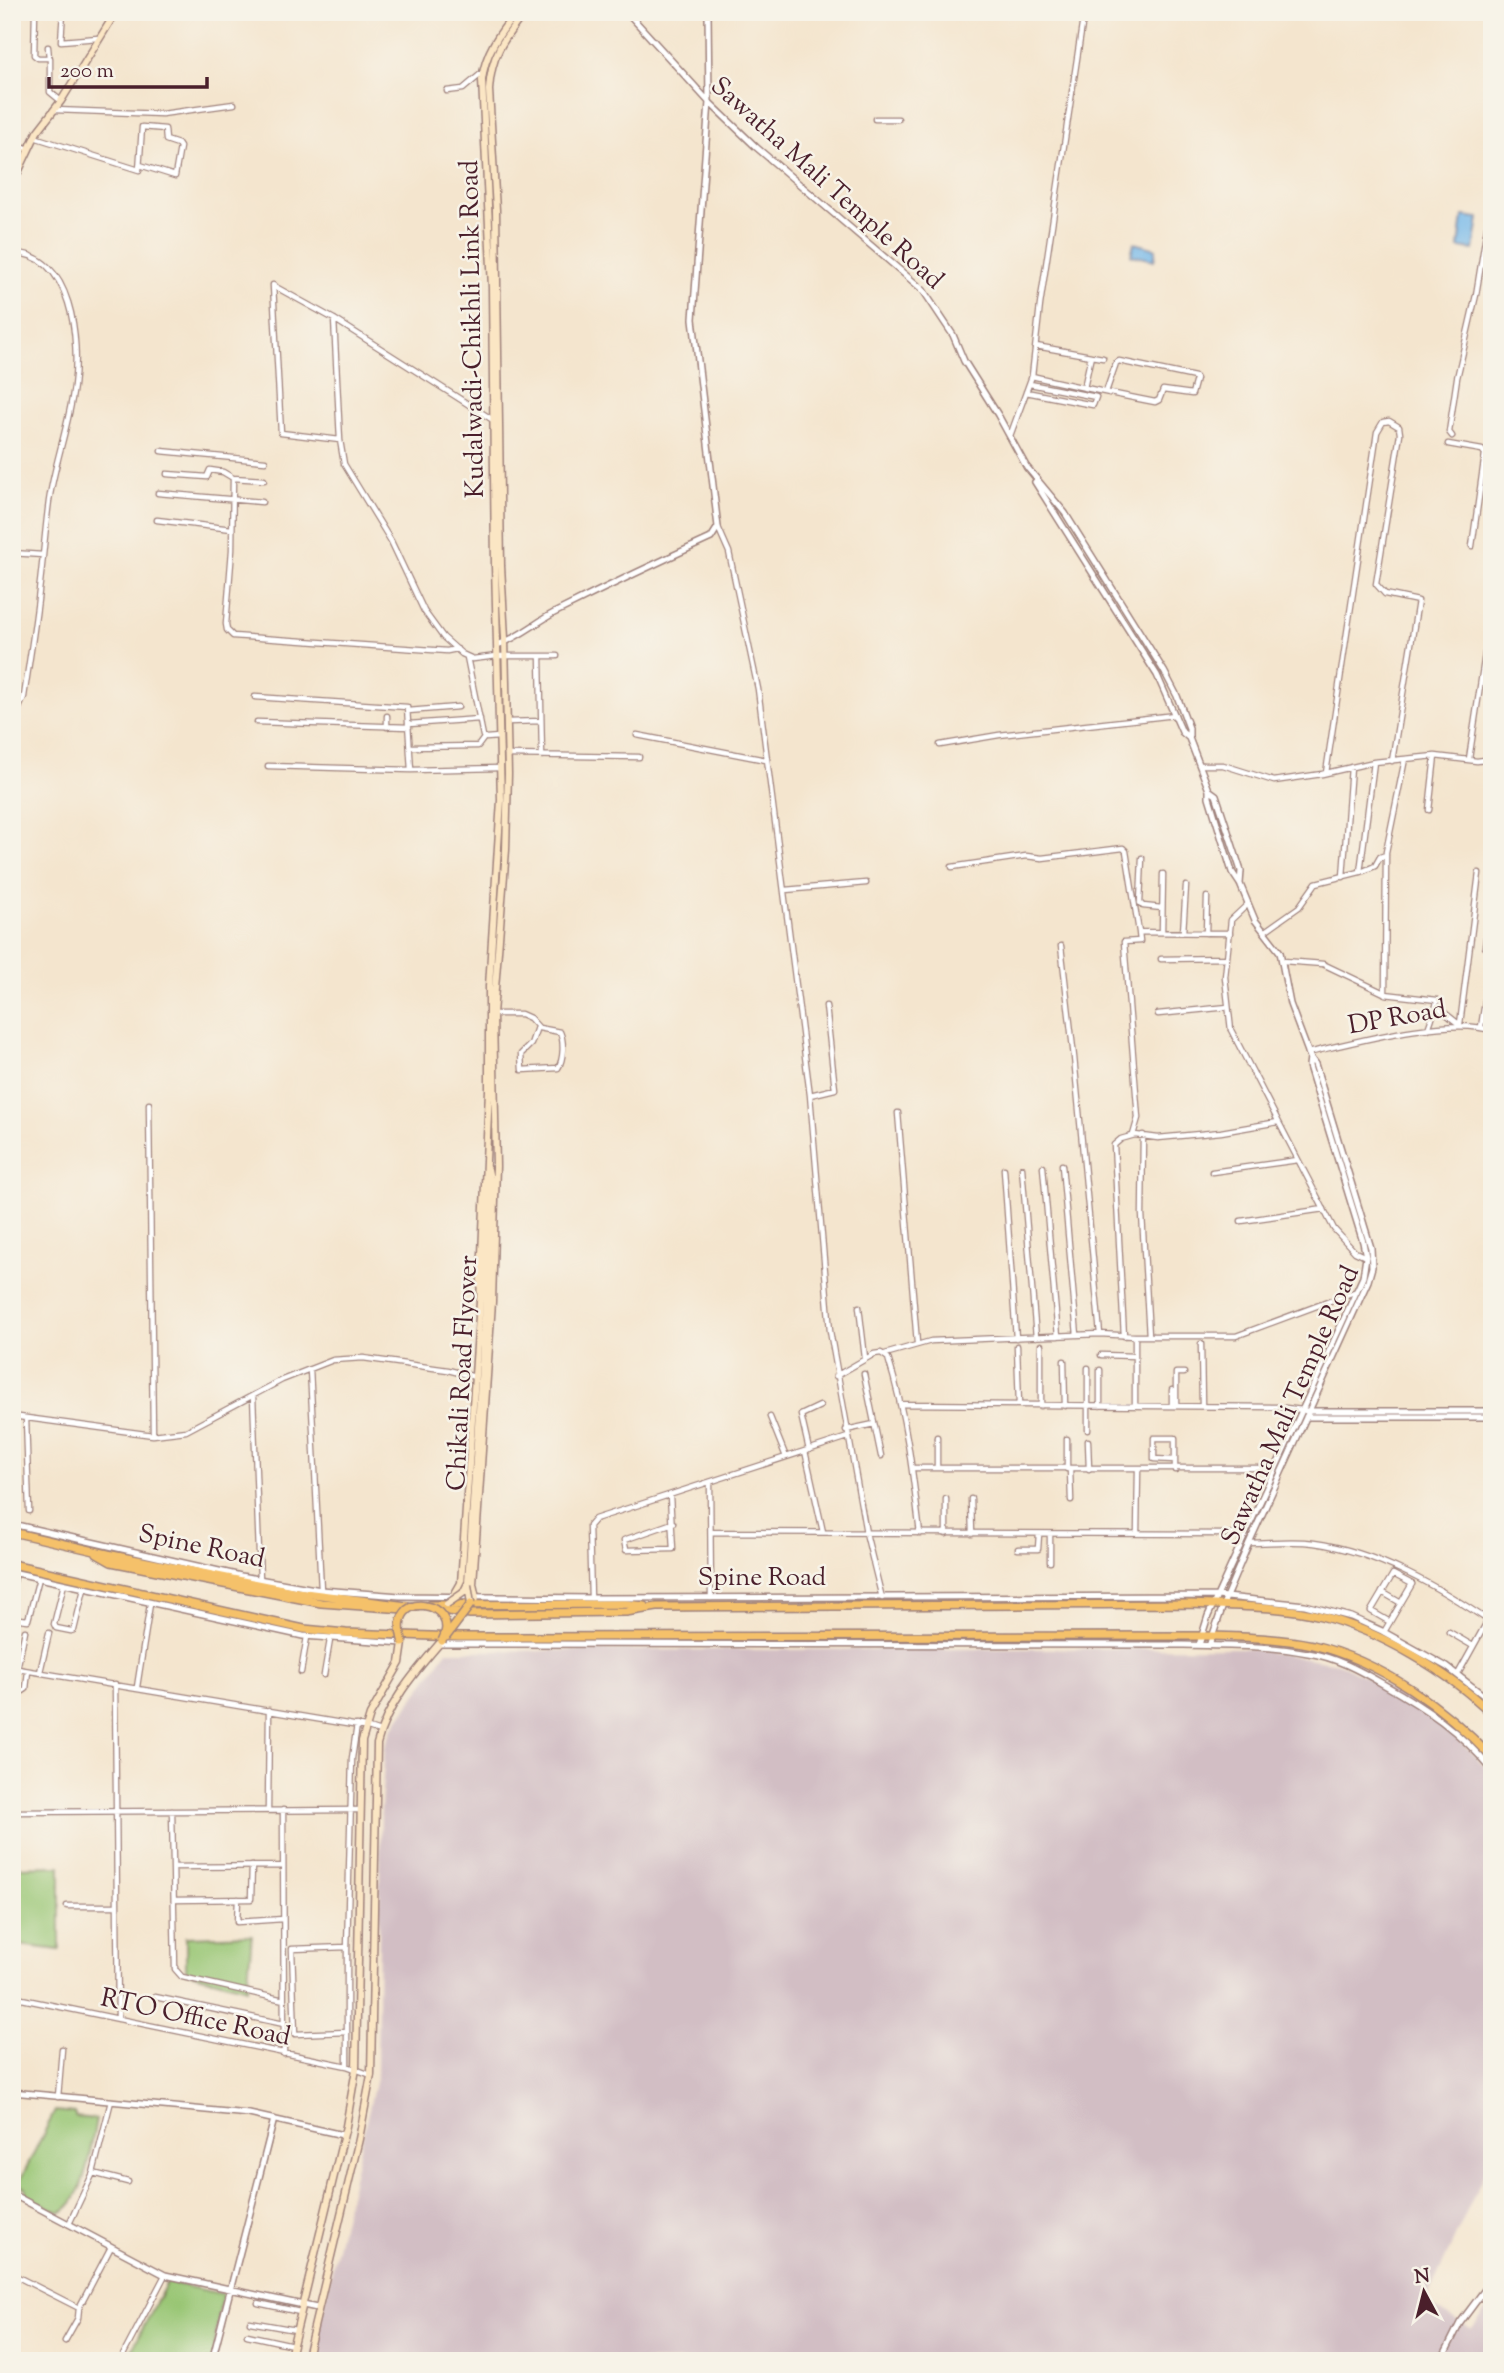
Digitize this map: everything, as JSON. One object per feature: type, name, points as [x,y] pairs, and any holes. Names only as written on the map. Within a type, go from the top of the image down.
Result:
[{"type":"main road","points":[[12,185],[34,137],[61,101],[116,12]]},
{"type":"main road","name":"Kudalwadi-Chikhli Link Road","points":[[501,656],[497,645],[493,210],[483,72],[494,42],[517,12]]},
{"type":"main road","name":"Kudalwadi-Chikhli Link Road","points":[[501,656],[505,640],[490,72],[503,39],[525,12]]},
{"type":"main road","points":[[491,1014],[506,850],[508,722],[501,656]]},
{"type":"main road","points":[[306,2361],[371,2075],[375,1756],[380,1732],[403,1692],[473,1601],[492,1302],[496,1166],[491,1014],[501,800],[501,656]]},
{"type":"main road","points":[[453,1597],[461,1583],[492,1072]]},
{"type":"main road","name":"Chikali Road Flyover","points":[[473,1601],[468,1583],[486,1302],[490,1179],[487,1165]]},
{"type":"main road","points":[[490,1179],[496,1166]]},
{"type":"main road","name":"Spine Road","points":[[12,1532],[90,1550],[321,1593],[470,1614],[626,1612],[657,1607],[1213,1605],[1275,1610],[1321,1616],[1379,1638],[1451,1679],[1492,1714]]},
{"type":"main road","points":[[90,1550],[111,1562],[321,1603],[409,1609],[473,1601],[657,1607]]},
{"type":"main road","points":[[13,1572],[304,1629],[346,1633],[459,1637],[1211,1636],[1313,1646],[1365,1665],[1427,1699],[1450,1716],[1492,1758]]},
{"type":"main road","points":[[447,1604],[463,1593],[468,1583]]},
{"type":"main road","points":[[425,1605],[437,1610],[442,1616],[445,1624],[442,1641]]},
{"type":"main road","points":[[289,2361],[356,2069],[355,1810],[360,1755],[365,1727],[400,1663],[403,1643],[400,1623],[409,1609]]},
{"type":"main road","points":[[1233,1637],[1233,1646]]},
{"type":"street","points":[[35,12],[34,55],[38,58],[49,58]]},
{"type":"street","points":[[63,12],[61,41],[98,38]]},
{"type":"street","name":"Sawatha Mali Temple Road","points":[[627,12],[709,102],[756,148],[923,290],[953,335],[964,361],[1057,520],[1157,675],[1182,732],[1189,738]]},
{"type":"street","points":[[708,12],[709,102],[693,319],[718,527],[734,571],[758,689],[810,1095],[836,1376],[883,1606]]},
{"type":"street","points":[[1010,436],[1031,380],[1084,12]]},
{"type":"street","points":[[48,47],[51,60],[50,92],[61,101]]},
{"type":"street","points":[[447,91],[463,89],[483,72]]},
{"type":"street","points":[[55,110],[162,114],[234,104]]},
{"type":"street","points":[[876,119],[898,119]]},
{"type":"street","points":[[34,137],[136,170],[139,170],[140,165],[142,127],[164,129],[166,140],[180,147],[175,176],[140,165]]},
{"type":"street","points":[[12,142],[29,149]]},
{"type":"street","points":[[12,162],[22,164]]},
{"type":"street","points":[[1450,435],[1457,378],[1476,295],[1492,197]]},
{"type":"street","points":[[12,253],[21,253],[37,259],[55,274],[63,288],[70,311],[76,350],[74,387],[50,495],[24,697],[19,710],[12,712]]},
{"type":"street","points":[[340,440],[281,433],[273,285],[334,319],[494,420]]},
{"type":"street","points":[[334,319],[340,440],[344,464],[391,541],[424,611],[443,637],[467,656],[477,659],[557,656]]},
{"type":"street","points":[[1036,346],[1104,358]]},
{"type":"street","points":[[1084,388],[1091,356]]},
{"type":"street","points":[[1031,380],[1046,381],[1106,393],[1158,402],[1163,390],[1192,394],[1196,379],[1119,361],[1106,393]]},
{"type":"street","points":[[1026,392],[1093,405],[1096,397],[1031,380]]},
{"type":"street","points":[[1326,773],[1377,432],[1382,422],[1389,421],[1399,427],[1400,434],[1376,584],[1385,594],[1418,601],[1392,761]]},
{"type":"street","points":[[1448,444],[1482,450],[1485,454],[1472,546]]},
{"type":"street","points":[[161,451],[265,461]]},
{"type":"street","name":"Sawatha Mali Temple Road","points":[[1026,466],[1065,513],[1164,671],[1189,728],[1189,738],[1209,790],[1232,872],[1255,920],[1273,941],[1283,961],[1290,1004],[1319,1076],[1369,1257],[1368,1281],[1305,1414],[1276,1468],[1213,1605],[1199,1645]]},
{"type":"street","points":[[167,474],[207,478],[210,470],[223,472],[233,478],[264,480]]},
{"type":"street","points":[[233,478],[226,624],[227,630],[233,636],[447,651],[457,649]]},
{"type":"street","points":[[158,493],[262,502]]},
{"type":"street","points":[[157,520],[232,529]]},
{"type":"street","points":[[497,645],[556,612],[710,538],[718,527]]},
{"type":"street","points":[[12,553],[43,555]]},
{"type":"street","points":[[1469,759],[1492,608]]},
{"type":"street","points":[[410,747],[478,746],[484,738],[467,656]]},
{"type":"street","points":[[540,656],[542,756]]},
{"type":"street","points":[[255,697],[404,706],[408,711],[411,770]]},
{"type":"street","points":[[408,711],[458,707]]},
{"type":"street","points":[[940,745],[999,735],[1175,715]]},
{"type":"street","points":[[387,716],[387,727]]},
{"type":"street","points":[[257,722],[387,727],[480,719]]},
{"type":"street","points":[[508,722],[541,721]]},
{"type":"street","points":[[637,736],[766,760]]},
{"type":"street","points":[[484,738],[499,737]]},
{"type":"street","points":[[508,755],[639,757]]},
{"type":"street","points":[[1429,810],[1435,756]]},
{"type":"street","points":[[1200,765],[1223,765],[1269,781],[1326,773],[1374,762],[1435,756],[1484,761],[1492,758]]},
{"type":"street","points":[[1385,994],[1386,855],[1405,759]]},
{"type":"street","points":[[1360,872],[1374,762]]},
{"type":"street","points":[[268,766],[411,770],[501,768]]},
{"type":"street","points":[[1343,877],[1351,767]]},
{"type":"street","points":[[952,867],[1026,856],[1042,858],[1125,849],[1140,941],[1124,942],[1137,1123],[1133,1135]]},
{"type":"street","points":[[1265,931],[1299,907],[1316,883],[1375,866],[1380,857],[1386,855]]},
{"type":"street","points":[[1142,858],[1140,903],[1162,908]]},
{"type":"street","points":[[1460,1025],[1479,873]]},
{"type":"street","points":[[1162,932],[1163,874]]},
{"type":"street","points":[[785,890],[866,883]]},
{"type":"street","points":[[1183,932],[1186,886]]},
{"type":"street","points":[[1492,894],[1485,947],[1492,950]]},
{"type":"street","points":[[1206,933],[1207,897]]},
{"type":"street","points":[[1248,904],[1231,920],[1225,977],[1231,1030],[1342,1240],[1355,1252],[1369,1257]]},
{"type":"street","points":[[1139,932],[1230,933]]},
{"type":"street","points":[[1061,946],[1100,1334]]},
{"type":"street","points":[[1481,1027],[1492,957]]},
{"type":"street","points":[[1161,959],[1227,958]]},
{"type":"street","points":[[1283,961],[1323,964],[1385,994],[1437,1000],[1429,1029]]},
{"type":"street","points":[[810,1095],[835,1089],[826,1006]]},
{"type":"street","points":[[1436,1006],[1460,1025]]},
{"type":"street","points":[[1158,1014],[1228,1007]]},
{"type":"street","points":[[491,1014],[521,1014],[530,1018],[537,1027],[562,1034],[562,1062],[558,1068],[522,1070],[522,1052],[531,1044],[537,1027]]},
{"type":"street","name":"DP Road","points":[[1309,1055],[1429,1029],[1460,1025],[1492,1031]]},
{"type":"street","points":[[149,1104],[153,1435]]},
{"type":"street","points":[[898,1113],[917,1343]]},
{"type":"street","points":[[1124,1336],[1114,1145],[1133,1135],[1158,1138],[1221,1132],[1278,1122]]},
{"type":"street","points":[[1143,1135],[1142,1214],[1149,1336]]},
{"type":"street","points":[[1212,1172],[1298,1160]]},
{"type":"street","points":[[1062,1166],[1077,1335]]},
{"type":"street","points":[[1043,1167],[1058,1336]]},
{"type":"street","points":[[1022,1168],[1036,1337]]},
{"type":"street","points":[[1004,1169],[1016,1338]]},
{"type":"street","points":[[1241,1221],[1324,1209]]},
{"type":"street","name":"Sawatha Mali Temple Road","points":[[1209,1646],[1222,1606],[1363,1277],[1369,1257]]},
{"type":"street","points":[[836,1376],[874,1353],[885,1354],[917,1343],[1100,1334],[1236,1336],[1357,1291]]},
{"type":"street","points":[[859,1307],[865,1358]]},
{"type":"street","points":[[1135,1336],[1135,1406]]},
{"type":"street","points":[[1201,1344],[1202,1406]]},
{"type":"street","points":[[1041,1345],[1041,1406]]},
{"type":"street","points":[[1017,1346],[1019,1405]]},
{"type":"street","points":[[885,1354],[900,1404],[912,1468],[920,1534]]},
{"type":"street","points":[[1101,1355],[1135,1356]]},
{"type":"street","points":[[12,1416],[153,1435],[186,1431],[253,1396],[333,1360],[363,1359],[448,1370],[475,1377]]},
{"type":"street","points":[[1064,1361],[1065,1406]]},
{"type":"street","points":[[1088,1368],[1088,1430]]},
{"type":"street","points":[[310,1369],[321,1593]]},
{"type":"street","points":[[1100,1370],[1100,1406]]},
{"type":"street","points":[[1174,1406],[1176,1373],[1184,1373]]},
{"type":"street","points":[[864,1374],[881,1456]]},
{"type":"street","points":[[1172,1390],[1174,1406]]},
{"type":"street","points":[[253,1396],[260,1579]]},
{"type":"street","points":[[900,1404],[1202,1406],[1305,1414],[1492,1417]]},
{"type":"street","points":[[820,1406],[801,1415],[823,1532]]},
{"type":"street","points":[[1305,1414],[1492,1411]]},
{"type":"street","points":[[26,1418],[29,1511]]},
{"type":"street","points":[[770,1418],[786,1457]]},
{"type":"street","points":[[846,1430],[874,1424]]},
{"type":"street","points":[[591,1598],[589,1526],[594,1519],[848,1437]]},
{"type":"street","points":[[937,1437],[937,1468]]},
{"type":"street","points":[[1175,1460],[1154,1459],[1154,1437],[1175,1438],[1175,1460],[1175,1469]]},
{"type":"street","points":[[1067,1439],[1071,1500]]},
{"type":"street","points":[[1088,1441],[1089,1469]]},
{"type":"street","points":[[912,1468],[1276,1468]]},
{"type":"street","points":[[1137,1533],[1138,1470]]},
{"type":"street","points":[[710,1483],[711,1598]]},
{"type":"street","points":[[670,1496],[673,1523],[673,1549],[626,1550],[624,1540],[673,1523]]},
{"type":"street","points":[[946,1499],[946,1534]]},
{"type":"street","points":[[971,1499],[972,1534]]},
{"type":"street","name":"Spine Road","points":[[12,1524],[321,1593],[453,1597],[473,1601],[882,1596],[1226,1597],[1323,1609],[1351,1617],[1384,1632],[1458,1674],[1491,1699]]},
{"type":"street","points":[[711,1532],[1137,1533],[1245,1536]]},
{"type":"street","points":[[1018,1549],[1038,1549],[1039,1534]]},
{"type":"street","points":[[1050,1534],[1050,1562]]},
{"type":"street","points":[[1248,1544],[1292,1542],[1329,1545],[1370,1558],[1415,1578],[1490,1621],[1458,1674]]},
{"type":"street","points":[[12,1589],[13,1572],[307,1637],[403,1643]]},
{"type":"street","points":[[1390,1622],[1371,1611],[1382,1592],[1393,1574],[1412,1584]]},
{"type":"street","points":[[12,1618],[28,1620],[39,1578]]},
{"type":"street","points":[[1384,1632],[1415,1578]]},
{"type":"street","points":[[64,1584],[54,1626],[71,1631],[75,1628],[84,1588]]},
{"type":"street","points":[[1382,1592],[1401,1602]]},
{"type":"street","points":[[137,1687],[150,1604]]},
{"type":"street","points":[[25,1631],[14,1669],[137,1687],[357,1725],[380,1732]]},
{"type":"street","points":[[1450,1632],[1473,1646]]},
{"type":"street","points":[[40,1672],[49,1633]]},
{"type":"street","points":[[301,1672],[307,1637]]},
{"type":"street","points":[[324,1675],[330,1640]]},
{"type":"street","points":[[442,1641],[1199,1645],[1311,1653],[1361,1672],[1436,1716],[1492,1770]]},
{"type":"street","points":[[12,1690],[26,1689],[28,1671]]},
{"type":"street","points":[[115,1684],[118,2020]]},
{"type":"street","points":[[268,1810],[269,1710]]},
{"type":"street","points":[[347,2066],[347,1947],[355,1810],[352,1758],[357,1725]]},
{"type":"street","points":[[283,1810],[284,2054]]},
{"type":"street","points":[[12,1812],[355,1810]]},
{"type":"street","points":[[172,1811],[177,1974],[284,2000]]},
{"type":"street","points":[[174,1900],[251,1899],[252,1866]]},
{"type":"street","points":[[173,1867],[283,1866]]},
{"type":"street","points":[[238,1899],[237,1922],[284,1919]]},
{"type":"street","points":[[67,1906],[117,1906]]},
{"type":"street","points":[[346,2032],[295,2034],[292,1949],[347,1947]]},
{"type":"street","name":"RTO Office Road","points":[[12,1997],[347,2066],[371,2075]]},
{"type":"street","points":[[155,1997],[284,2024]]},
{"type":"street","points":[[58,2097],[62,2049]]},
{"type":"street","points":[[12,2092],[249,2114],[343,2135]]},
{"type":"street","points":[[69,2224],[93,2173],[111,2101]]},
{"type":"street","points":[[212,2361],[274,2119]]},
{"type":"street","points":[[93,2173],[128,2182]]},
{"type":"street","points":[[12,2194],[165,2276],[229,2288],[301,2308]]},
{"type":"street","points":[[65,2341],[111,2247]]},
{"type":"street","points":[[12,2274],[79,2308]]},
{"type":"street","points":[[120,2361],[165,2276]]},
{"type":"street","points":[[1441,2361],[1460,2323],[1492,2280]]},
{"type":"street","points":[[258,2303],[317,2308]]},
{"type":"street","points":[[250,2322],[296,2330]]},
{"type":"street","points":[[247,2335],[293,2345]]},
{"type":"shaded area","points":[[1243,1648],[1338,1663],[1429,1709],[1492,1774],[1492,2156],[1425,2303],[1472,2329],[1492,2302],[1492,2361],[311,2361],[377,2074],[381,1809],[385,1747],[392,1729],[447,1651]]},
{"type":"green space","points":[[60,1866],[60,1950],[12,1944],[12,1867]]},
{"type":"green space","points":[[252,1935],[247,1988],[186,1972],[186,1937]]},
{"type":"green space","points":[[55,2111],[96,2119],[81,2186],[68,2208],[59,2212],[24,2195],[27,2189],[18,2184]]},
{"type":"green space","points":[[167,2282],[222,2294],[212,2361],[126,2361]]},
{"type":"water","points":[[1463,216],[1479,218],[1474,250],[1459,248]]},
{"type":"water","points":[[1134,243],[1156,249],[1154,260],[1131,255]]}]
